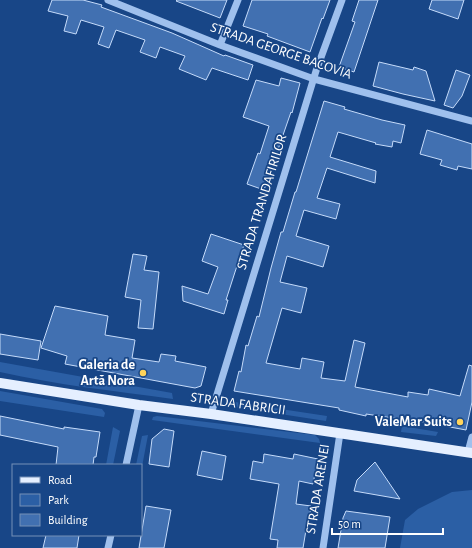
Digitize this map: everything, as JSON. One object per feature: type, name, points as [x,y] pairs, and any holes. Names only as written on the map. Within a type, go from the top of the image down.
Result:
[{"type":"main road","name":"STRADA FABRICII","points":[[0,383],[139,405],[211,414],[470,452]]},
{"type":"street","name":"STRADA GEORGE BACOVIA","points":[[108,0],[220,45],[314,79],[472,121]]},
{"type":"street","points":[[220,45],[238,0]]},
{"type":"street","name":"STRADA TRANDAFIRILOR","points":[[211,414],[314,79],[342,0]]},
{"type":"street","points":[[126,464],[139,405]]},
{"type":"street","name":"STRADA ARENEI","points":[[323,548],[340,433]]},
{"type":"street","points":[[470,452],[472,437]]},
{"type":"street","points":[[108,548],[111,536]]},
{"type":"green space","points":[[0,362],[172,393],[173,399],[21,377],[0,372]]},
{"type":"green space","points":[[0,391],[102,409],[105,413],[104,417],[0,401]]},
{"type":"green space","points":[[235,402],[327,416],[326,421],[234,407]]},
{"type":"green space","points":[[157,416],[315,435],[319,439],[320,443],[152,420],[153,417]]},
{"type":"green space","points":[[402,426],[438,432],[436,436],[401,432]]},
{"type":"green space","points":[[113,427],[120,431],[113,464],[106,464]]},
{"type":"green space","points":[[148,435],[142,467],[142,464],[136,464],[142,436]]},
{"type":"green space","points":[[472,490],[472,548],[400,548],[405,520],[418,509],[452,492]]},
{"type":"building","points":[[52,0],[83,0],[102,5],[101,7],[172,33],[224,56],[225,55],[253,65],[248,80],[212,68],[206,80],[179,69],[185,56],[160,47],[156,58],[140,52],[145,40],[116,30],[109,48],[98,44],[104,27],[81,20],[76,34],[64,31],[68,16],[48,11]]},
{"type":"building","points":[[227,0],[220,18],[176,1]]},
{"type":"building","points":[[252,0],[330,0],[310,52],[267,36],[268,34],[243,26]]},
{"type":"building","points":[[359,0],[378,0],[354,72],[339,67],[355,22],[352,21]]},
{"type":"building","points":[[432,0],[464,0],[458,19],[429,9]]},
{"type":"building","points":[[379,62],[413,70],[414,67],[426,71],[435,101],[373,86]]},
{"type":"building","points":[[456,70],[470,75],[462,96],[453,108],[444,105]]},
{"type":"building","points":[[281,78],[300,83],[292,113],[291,112],[264,190],[247,184],[258,153],[260,154],[269,126],[243,117],[256,80],[279,86]]},
{"type":"building","points":[[324,101],[345,107],[344,109],[405,125],[401,143],[393,141],[392,147],[375,144],[376,143],[338,132],[330,157],[376,171],[375,183],[327,168],[317,198],[340,204],[336,219],[304,210],[296,236],[329,246],[323,267],[287,256],[280,282],[307,288],[301,313],[282,308],[266,363],[300,369],[302,358],[324,362],[321,378],[345,381],[354,340],[365,343],[355,387],[408,397],[408,392],[428,395],[429,389],[460,396],[469,365],[472,366],[472,402],[466,430],[418,421],[366,414],[366,416],[339,410],[339,408],[234,391],[239,371],[241,372],[246,345],[248,346],[257,316],[259,317],[281,232],[283,232]]},
{"type":"building","points":[[427,130],[472,144],[472,169],[458,166],[457,170],[440,165],[442,160],[420,154]]},
{"type":"building","points":[[211,234],[244,245],[226,300],[228,300],[224,314],[183,301],[182,286],[208,294],[218,267],[202,261]]},
{"type":"building","points":[[133,254],[147,256],[144,270],[159,272],[153,329],[138,328],[141,300],[125,297]]},
{"type":"building","points":[[55,306],[108,316],[105,335],[135,340],[132,358],[159,362],[161,354],[176,356],[175,361],[206,367],[201,386],[195,388],[65,364],[67,356],[41,348]]},
{"type":"building","points":[[0,334],[41,341],[38,360],[0,354]]},
{"type":"building","points":[[0,416],[64,429],[64,427],[100,432],[96,457],[94,457],[93,464],[56,464],[58,447],[0,435]]},
{"type":"building","points":[[164,429],[174,431],[169,467],[149,464],[152,439]]},
{"type":"building","points":[[202,451],[226,456],[222,480],[197,475]]},
{"type":"building","points":[[264,454],[293,459],[294,454],[318,459],[313,484],[299,481],[296,504],[311,506],[308,530],[306,530],[303,548],[277,548],[278,540],[270,539],[279,484],[250,479],[253,461],[263,463]]},
{"type":"building","points":[[375,462],[400,499],[354,491],[357,480]]},
{"type":"building","points":[[146,506],[171,510],[164,548],[139,548]]},
{"type":"building","points":[[346,511],[390,517],[385,548],[338,548],[343,518]]},
{"type":"building","points":[[46,536],[79,536],[77,548],[43,548]]},
{"type":"place","name":"Galeria de Artă Nora","points":[[143,373]]},
{"type":"place","name":"ValeMar Suits","points":[[460,422]]}]
